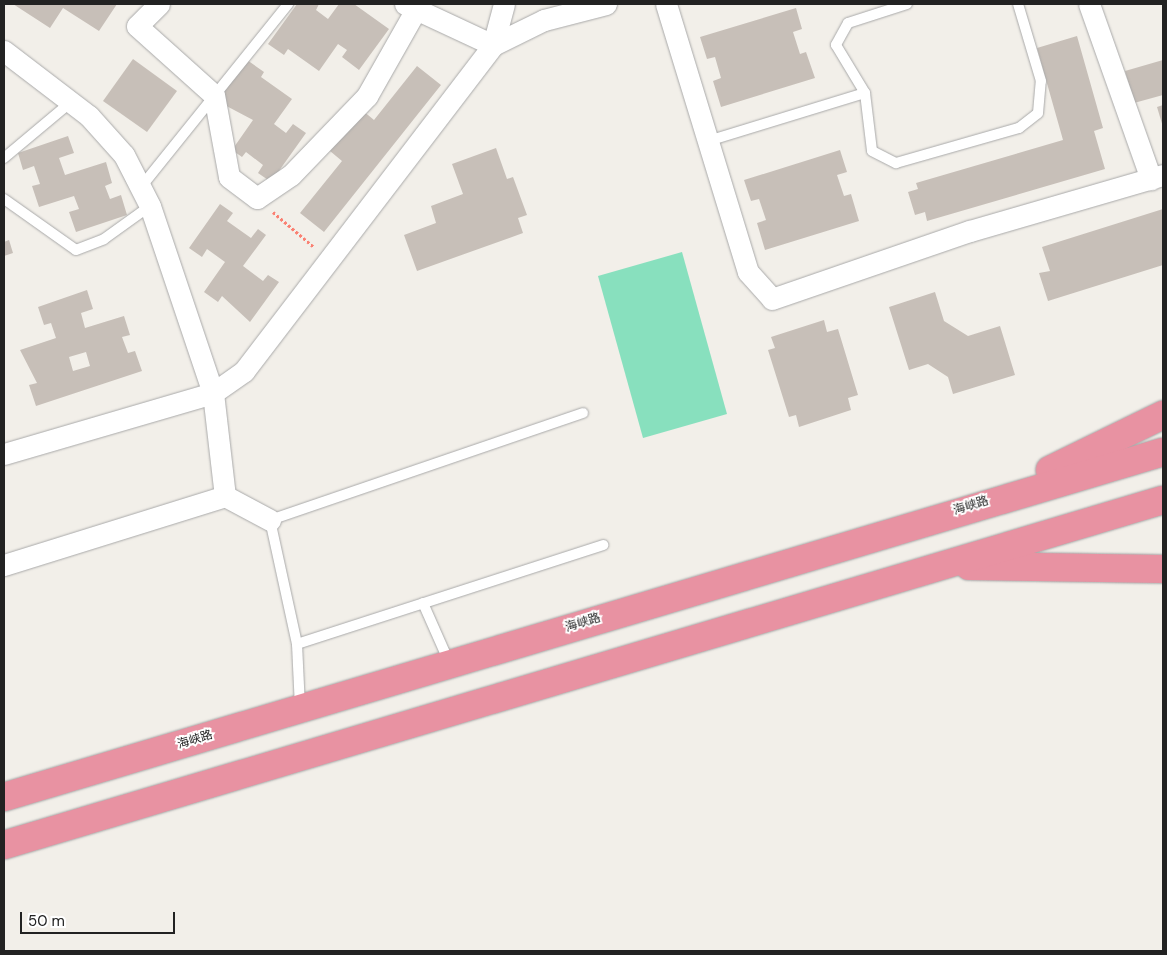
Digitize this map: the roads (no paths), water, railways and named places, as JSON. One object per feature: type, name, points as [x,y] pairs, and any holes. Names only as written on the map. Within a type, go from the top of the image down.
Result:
[{"type":"highway","points":[[985,502],[1163,415]]},
{"type":"highway","name":"海峡路","points":[[4,797],[985,502],[1163,452]]},
{"type":"highway","points":[[4,845],[1163,500]]},
{"type":"highway","points":[[942,566],[1163,569]]},
{"type":"street","points":[[159,4],[137,26],[214,95],[229,177],[257,198],[291,175],[367,96],[413,6],[493,45]]},
{"type":"street","points":[[4,454],[213,393],[244,371],[493,45],[504,4]]},
{"type":"street","points":[[493,45],[544,20],[606,4]]},
{"type":"street","points":[[666,4],[748,272],[772,299],[970,231],[1157,177],[1089,4]]},
{"type":"street","points":[[4,51],[71,102],[124,155],[146,196],[213,393],[225,496]]},
{"type":"street","points":[[4,565],[225,496],[270,520]]},
{"type":"lane","points":[[4,199],[76,250],[104,239],[146,196],[214,95],[288,4]]},
{"type":"lane","points":[[906,4],[848,23],[836,45],[865,93],[872,151],[896,163],[1019,128],[1038,113],[1041,81],[1018,4]]},
{"type":"lane","points":[[708,141],[865,93]]},
{"type":"lane","points":[[4,158],[71,102]]},
{"type":"lane","points":[[300,708],[298,644],[270,520],[583,413]]},
{"type":"lane","points":[[298,644],[603,545]]},
{"type":"lane","points":[[423,604],[450,663]]}]
